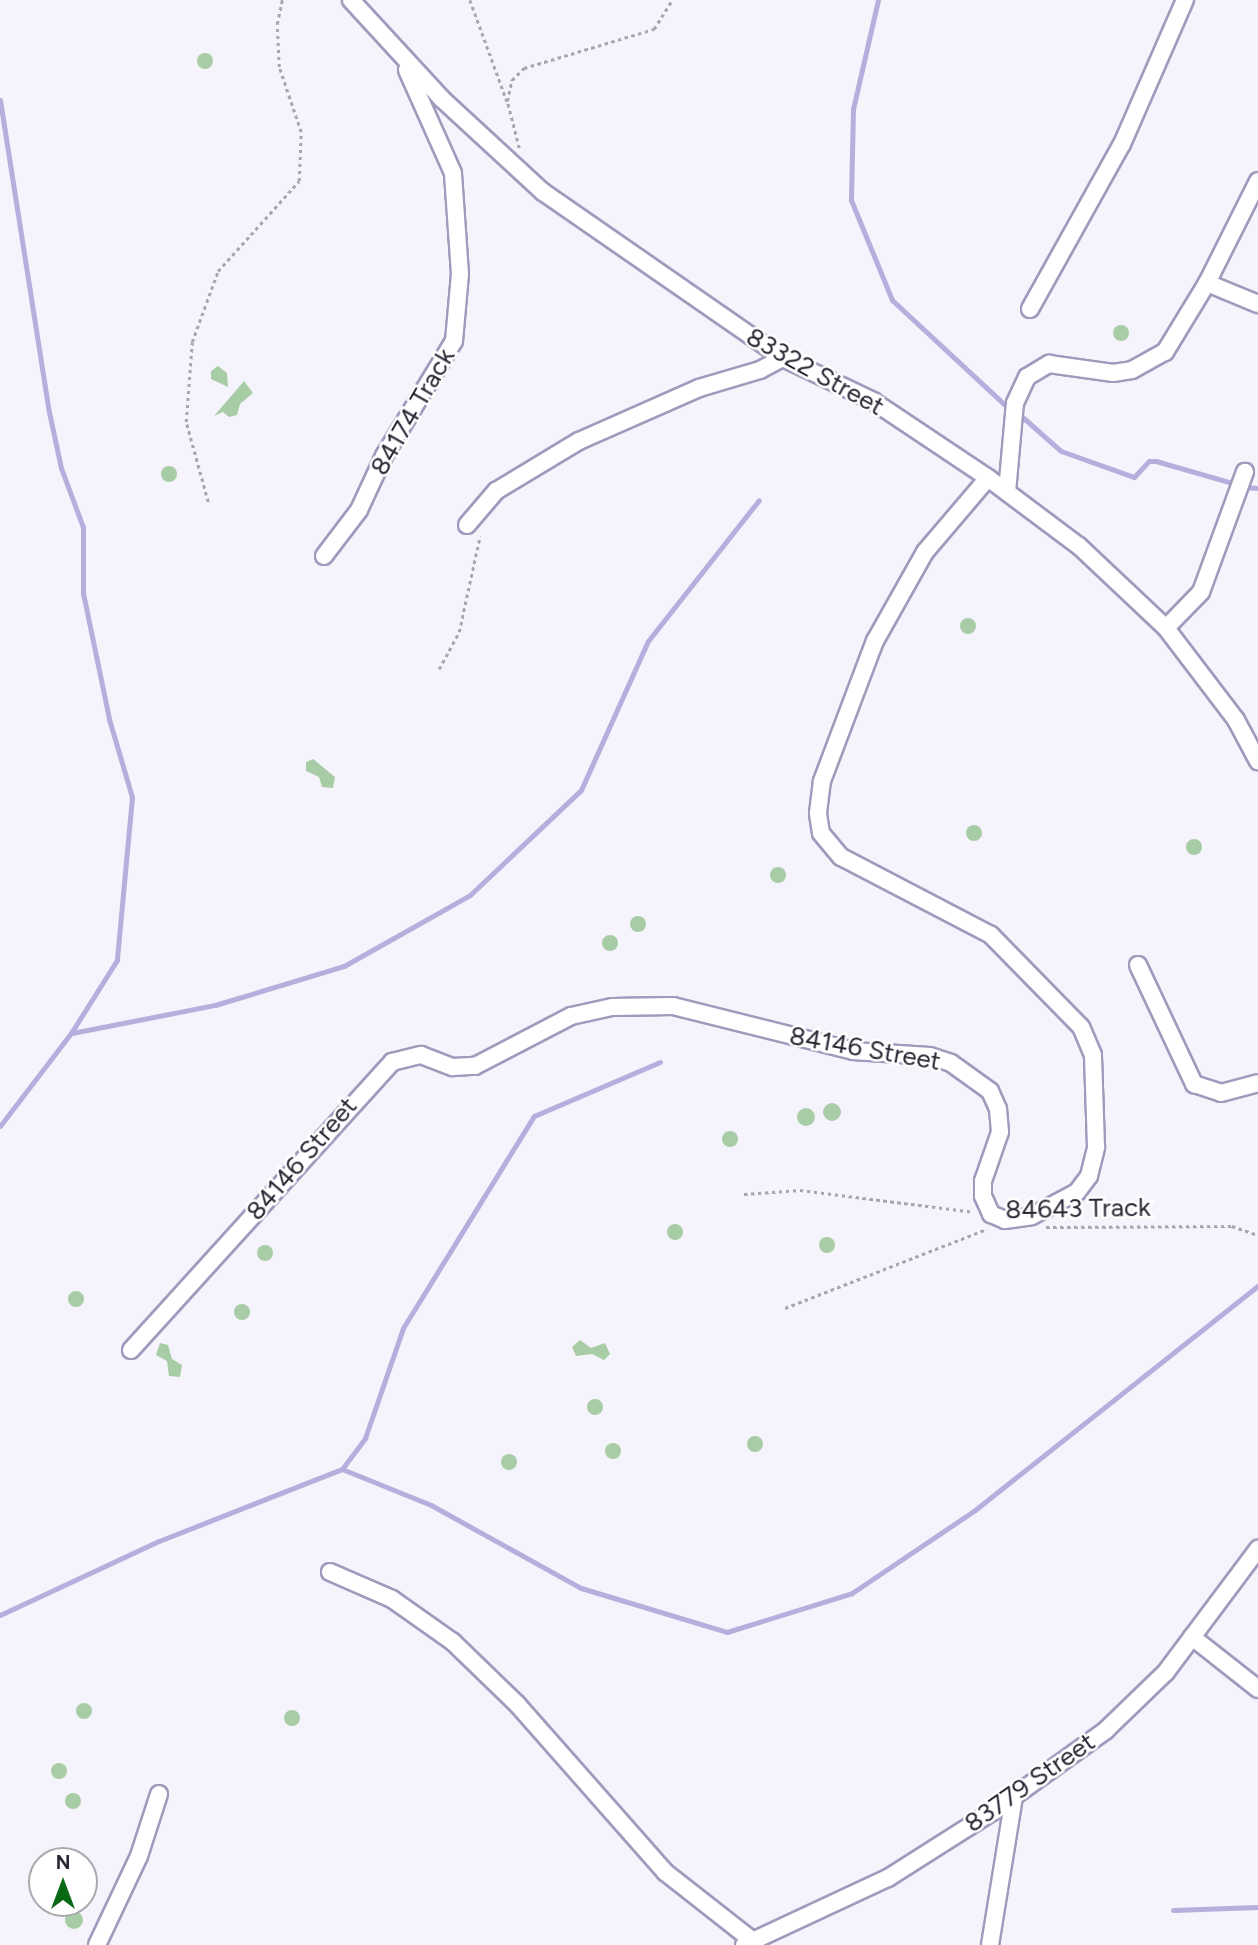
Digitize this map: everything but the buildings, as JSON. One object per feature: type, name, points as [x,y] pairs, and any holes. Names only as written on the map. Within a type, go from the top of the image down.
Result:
[{"type":"street","name":"83322 Street","points":[[351,0],[400,56],[543,192],[783,358],[873,401],[988,478],[1079,546],[1166,628],[1236,720],[1258,761]]},
{"type":"street","points":[[1030,309],[1122,144],[1185,0]]},
{"type":"street","name":"84174 Track","points":[[324,556],[359,510],[401,427],[447,357],[458,317],[460,274],[453,173],[400,56]]},
{"type":"street","points":[[1007,492],[1015,403],[1027,377],[1049,364],[1113,373],[1151,361],[1164,352],[1207,282],[1258,181]]},
{"type":"street","points":[[1207,282],[1258,304]]},
{"type":"street","points":[[467,525],[486,501],[517,476],[579,441],[699,388],[760,370],[783,358]]},
{"type":"street","points":[[1166,628],[1201,592],[1245,472]]},
{"type":"street","points":[[986,1208],[1004,1220],[1032,1216],[1063,1203],[1089,1176],[1096,1147],[1095,1084],[1087,1038],[991,935],[841,858],[821,833],[818,813],[822,781],[875,641],[925,552],[988,478]]},
{"type":"street","points":[[1138,964],[1194,1084],[1221,1093],[1258,1083]]},
{"type":"street","name":"84146 Street","points":[[131,1350],[392,1062],[421,1055],[453,1067],[475,1066],[570,1016],[612,1007],[673,1006],[853,1051],[930,1056],[967,1072],[990,1091],[998,1109],[1000,1132],[984,1181],[986,1208]]},
{"type":"street","name":"83779 Street","points":[[749,1943],[888,1878],[1014,1797],[1127,1713],[1192,1637],[1258,1549]]},
{"type":"street","points":[[330,1572],[392,1599],[453,1642],[517,1704],[665,1872],[749,1943]]},
{"type":"street","points":[[1192,1637],[1258,1689]]},
{"type":"street","points":[[97,1945],[139,1856],[159,1794]]},
{"type":"street","points":[[990,1945],[1014,1797]]},
{"type":"path","points":[[208,502],[186,422],[192,342],[218,271],[299,181],[301,132],[279,67],[277,24],[282,0]]},
{"type":"path","points":[[470,0],[519,139],[516,168]]},
{"type":"path","points":[[507,101],[512,80],[524,68],[654,29],[672,0]]},
{"type":"path","points":[[439,669],[459,632],[472,589],[486,501]]},
{"type":"path","points":[[744,1194],[800,1190],[971,1213],[986,1208]]},
{"type":"path","name":"84643 Track","points":[[1042,1227],[1232,1226],[1258,1235]]},
{"type":"path","name":"84643 Track","points":[[785,1308],[993,1227]]},
{"type":"waterway","points":[[878,0],[853,109],[851,200],[892,300],[1004,404]]},
{"type":"waterway","points":[[0,100],[49,412],[61,468],[83,527],[83,593],[109,719],[132,797],[117,960],[71,1033],[0,1126]]},
{"type":"waterway","points":[[1019,414],[1061,451],[1134,477],[1149,461],[1156,461],[1232,483]]},
{"type":"waterway","points":[[1244,487],[1258,488]]},
{"type":"waterway","points":[[72,1033],[215,1005],[344,966],[470,895],[581,790],[648,641],[759,500]]},
{"type":"waterway","points":[[342,1469],[365,1438],[403,1328],[534,1116],[660,1062]]},
{"type":"waterway","points":[[0,1615],[159,1541],[342,1469],[431,1505],[581,1588],[727,1632],[852,1593],[975,1510],[1258,1286]]},
{"type":"waterway","points":[[1173,1910],[1258,1907]]}]
